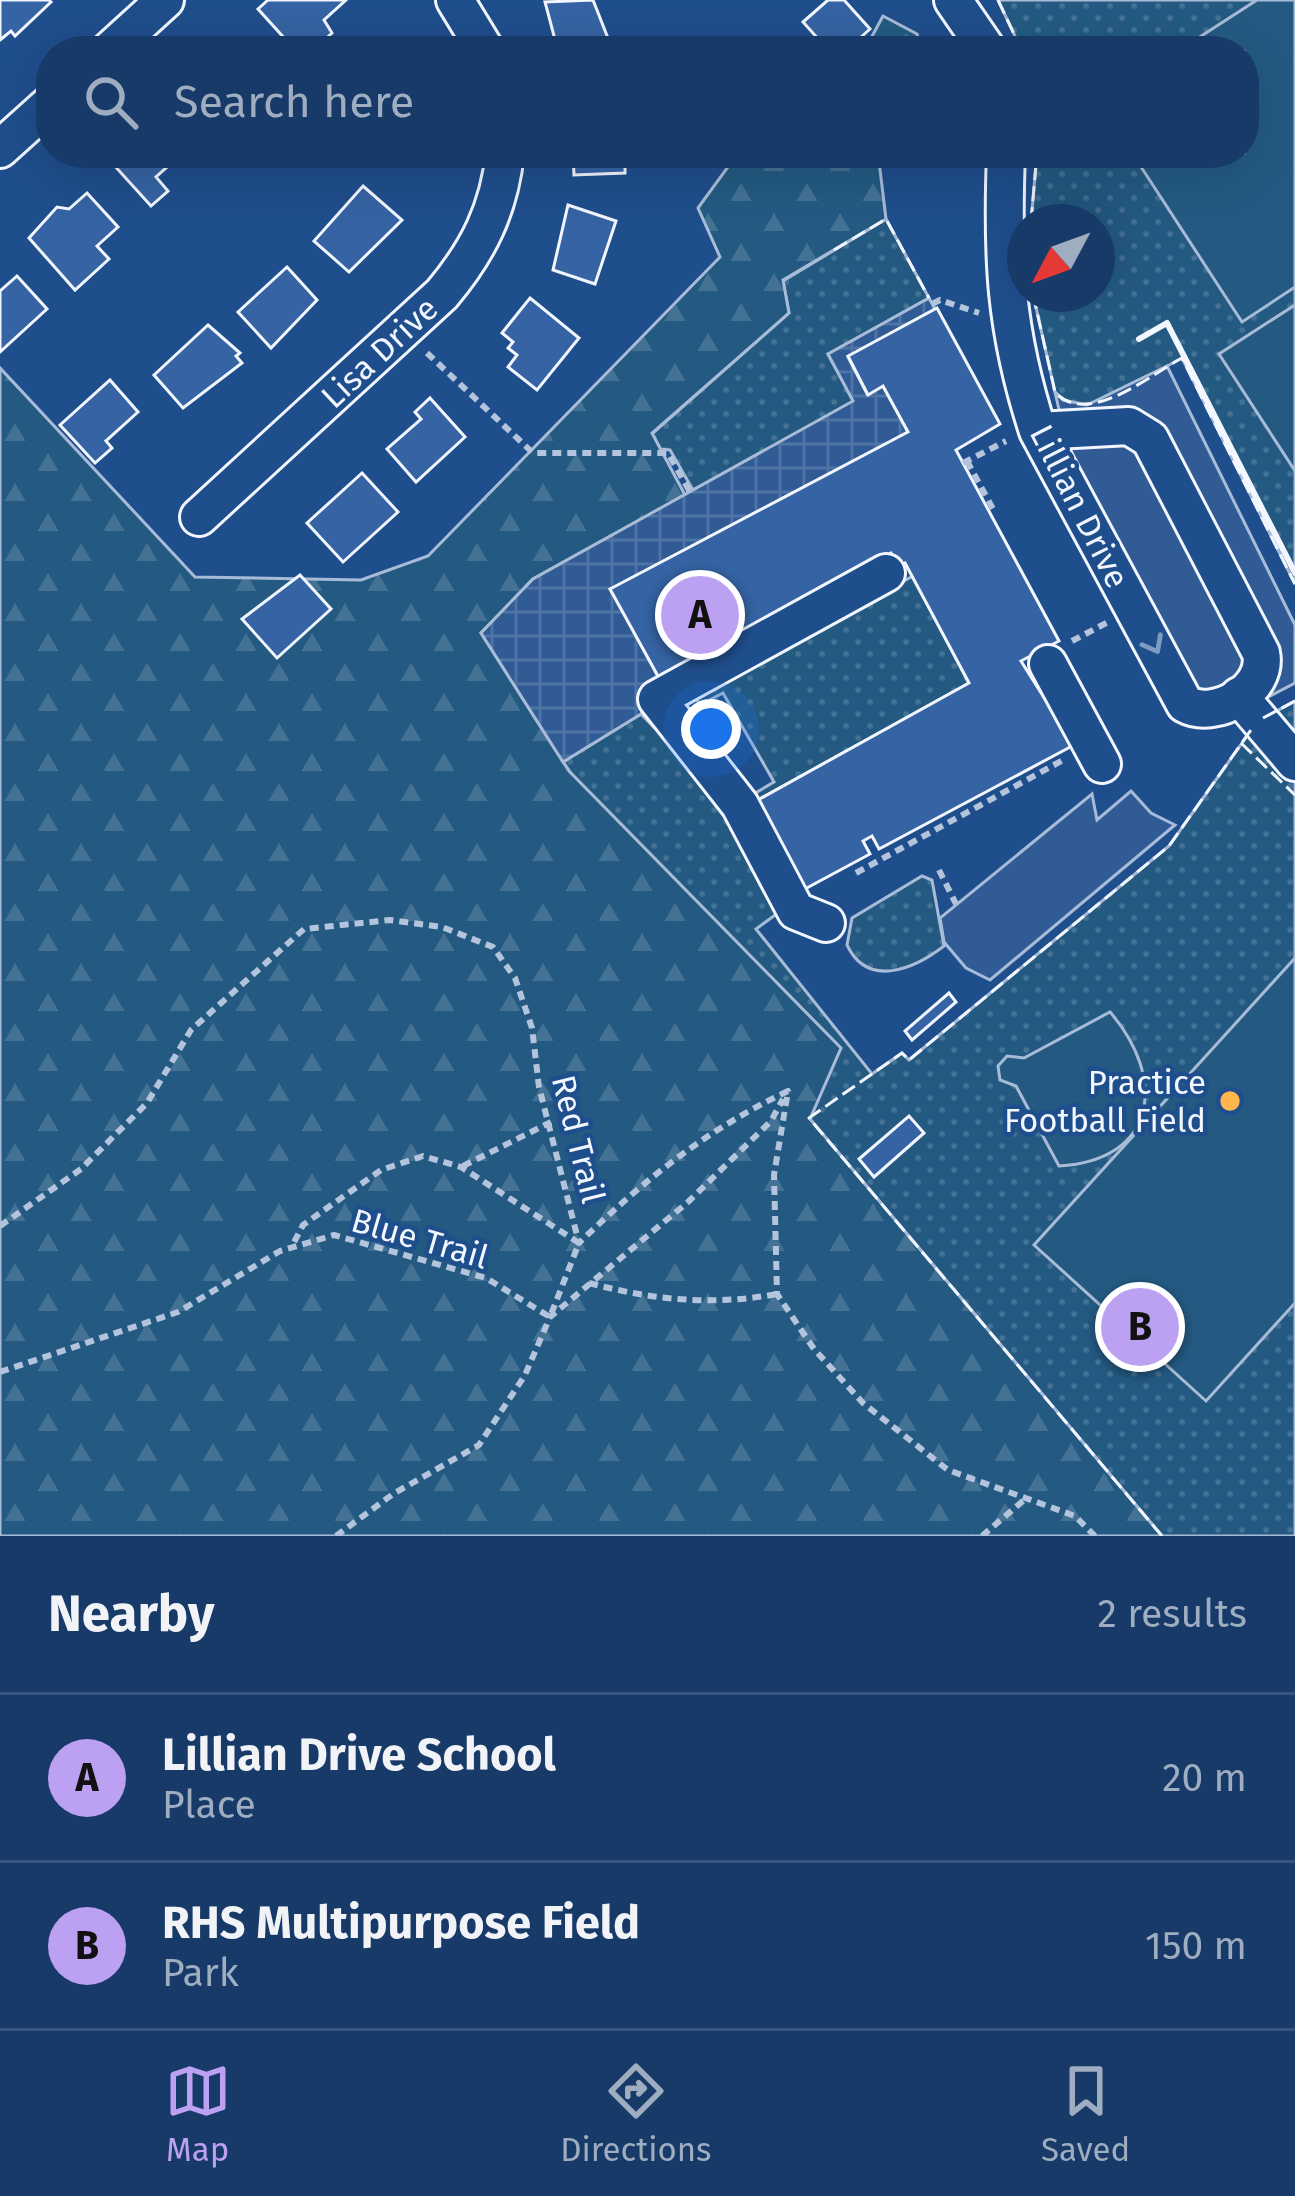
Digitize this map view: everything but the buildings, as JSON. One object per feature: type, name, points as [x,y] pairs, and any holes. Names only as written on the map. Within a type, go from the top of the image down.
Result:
[{"type":"street","points":[[125,36],[165,0]]},
{"type":"street","points":[[455,0],[477,36]]},
{"type":"street","points":[[953,0],[978,36]]},
{"type":"street","points":[[0,149],[36,117]]},
{"type":"street","name":"Lisa Drive","points":[[199,517],[442,294],[482,241],[503,168]]},
{"type":"street","name":"Lillian Drive","points":[[1005,168],[1002,268],[1027,434],[1185,704],[1200,710],[1248,690]]},
{"type":"street","points":[[1027,434],[1129,426],[1150,439],[1261,652],[1263,670],[1248,690],[1295,762]]},
{"type":"street","points":[[826,923],[796,911],[740,805],[657,699],[886,573]]},
{"type":"street","points":[[1053,656],[1088,759]]},
{"type":"path","points":[[932,304],[940,300],[986,315]]},
{"type":"path","points":[[403,330],[533,453],[668,453],[690,492]]},
{"type":"path","points":[[989,512],[993,509],[965,462],[1027,434]]},
{"type":"path","points":[[1053,656],[1112,621]]},
{"type":"path","points":[[856,873],[1088,759]]},
{"type":"path","points":[[938,870],[956,904]]},
{"type":"path","name":"Red Trail","points":[[0,1226],[81,1169],[147,1103],[191,1030],[304,929],[390,920],[442,927],[493,947],[515,978],[532,1028],[539,1087],[579,1243]]},
{"type":"path","points":[[550,1317],[688,1202],[771,1121],[788,1091]]},
{"type":"path","points":[[788,1091],[774,1174],[777,1294],[814,1349],[863,1403],[948,1470],[1075,1516],[1095,1536]]},
{"type":"path","name":"Red Trail","points":[[579,1243],[651,1174],[709,1131],[788,1091]]},
{"type":"path","points":[[461,1167],[551,1122]]},
{"type":"path","points":[[291,1248],[303,1226],[381,1170],[423,1156],[461,1167],[579,1243],[525,1375],[479,1445],[393,1494],[336,1536]]},
{"type":"path","name":"Blue Trail","points":[[0,1372],[178,1312],[291,1248],[334,1235],[376,1251],[433,1261],[486,1279],[550,1317]]},
{"type":"path","points":[[589,1283],[638,1296],[709,1303],[777,1294]]},
{"type":"path","points":[[982,1536],[1024,1500]]},
{"type":"green space","points":[[998,0],[1295,0],[1295,584],[1182,358],[1101,401],[1068,402],[1055,392],[1037,312],[1115,312],[1115,204],[1033,204],[1036,168],[1259,168],[1259,36],[1015,36]]},
{"type":"green space","points":[[1257,0],[1295,0],[1295,287],[1242,322],[1142,168],[1259,168],[1259,36],[1201,36]]},
{"type":"green space","points":[[883,16],[917,36],[872,36]]},
{"type":"green space","points":[[727,168],[880,168],[886,219],[783,280],[789,313],[652,433],[685,495],[533,579],[481,633],[569,771],[841,1048],[810,1119],[1162,1536],[0,1536],[0,368],[195,577],[361,580],[428,556],[720,257],[698,208]]},
{"type":"green space","points":[[886,219],[929,298],[828,354],[854,401],[693,490],[670,450],[660,449],[652,434],[789,313],[783,281]]},
{"type":"green space","points":[[1295,305],[1295,471],[1219,354]]},
{"type":"green space","points":[[913,576],[969,683],[756,801],[752,795],[774,782],[723,693],[700,705],[695,697]]},
{"type":"green space","points":[[1295,701],[1295,1536],[1162,1536],[809,1118],[563,762],[641,714],[719,794],[782,910],[756,929],[872,1074],[902,1053],[909,1060],[1169,846],[1257,722]]},
{"type":"green space","points":[[922,876],[932,880],[944,946],[892,971],[867,967],[847,945],[852,918]]},
{"type":"green space","name":"Practice Football Field","points":[[1295,958],[1295,1303],[1206,1401],[1034,1245]]},
{"type":"green space","points":[[1110,1012],[1140,1063],[1143,1111],[1134,1132],[1117,1149],[1059,1166],[1016,1086],[1000,1080],[998,1066],[1007,1056],[1024,1058]]},
{"type":"shaded area","points":[[929,298],[935,309],[848,357],[867,394],[883,386],[908,432],[611,589],[659,678],[641,714],[563,762],[481,633],[533,579],[853,401],[828,354]]},
{"type":"shaded area","points":[[1167,366],[1295,625],[1295,683],[1243,710],[1193,690],[1070,458],[1055,392],[1063,400],[1087,405]]},
{"type":"shaded area","points":[[1131,791],[1151,813],[1175,825],[990,980],[966,968],[944,942],[940,918],[1092,794],[1097,820]]},
{"type":"fence","points":[[998,0],[1015,36]]},
{"type":"fence","points":[[1033,204],[1036,168]]},
{"type":"fence","points":[[834,250],[886,219],[929,298]]},
{"type":"fence","points":[[1037,312],[1055,392],[1068,402],[1101,402],[1182,358],[1295,584]]},
{"type":"fence","points":[[1263,718],[1295,701]]},
{"type":"fence","points":[[1162,1536],[809,1118],[902,1053],[909,1060],[1169,846],[1251,730]]},
{"type":"fence","points":[[1241,743],[1295,795]]},
{"type":"wall","points":[[1139,339],[1167,323],[1295,573]]},
{"type":"place","name":"Lillian Drive School","points":[[700,615]]},
{"type":"place","name":"Practice Football Field","points":[[1230,1101]]},
{"type":"place","name":"RHS Multipurpose Field","points":[[1140,1327]]}]
